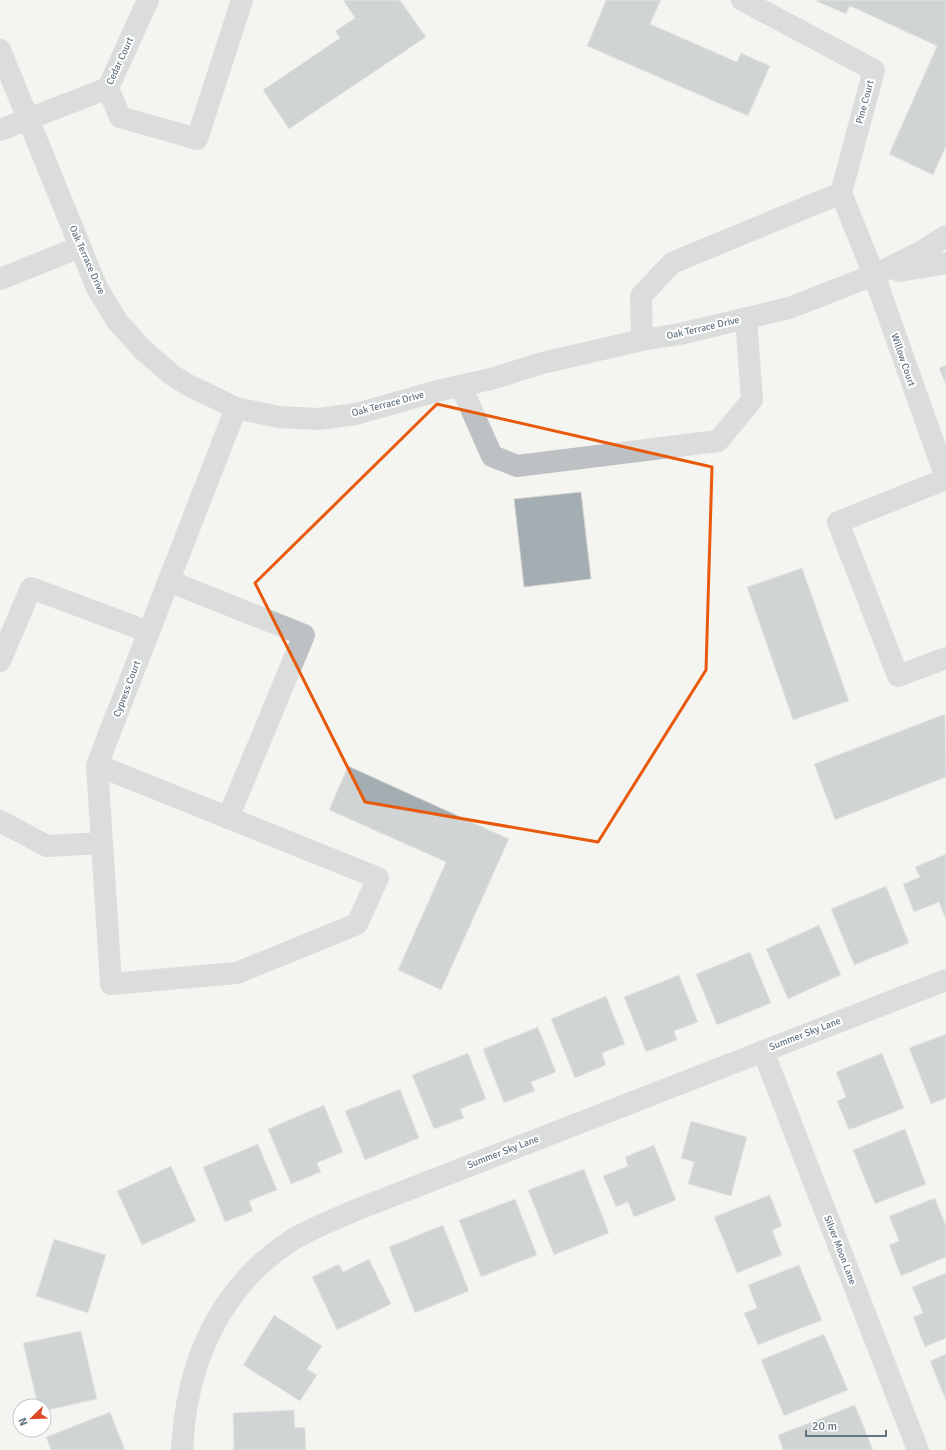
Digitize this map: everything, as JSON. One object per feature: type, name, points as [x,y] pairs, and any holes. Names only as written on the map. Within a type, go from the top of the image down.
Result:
[{"type":"street","name":"Cedar Court","points":[[0,130],[108,88],[148,0]]},
{"type":"street","points":[[108,88],[120,117],[197,139],[242,0]]},
{"type":"street","name":"Pine Court","points":[[742,0],[874,70],[841,193]]},
{"type":"street","name":"Oak Terrace Drive","points":[[0,50],[80,247],[101,294],[118,321],[143,350],[188,385],[236,408],[279,417],[318,418],[356,414],[491,379],[542,363],[642,340],[680,334],[789,308],[874,275],[919,253],[946,236]]},
{"type":"street","points":[[642,340],[640,296],[672,263],[841,193],[874,275]]},
{"type":"street","points":[[0,279],[80,247]]},
{"type":"street","name":"Oak Terrace Drive","points":[[874,275],[946,263]]},
{"type":"street","name":"Willow Court","points":[[874,275],[946,479]]},
{"type":"street","points":[[461,386],[492,456],[517,466],[718,441],[752,400],[746,318]]},
{"type":"street","name":"Cypress Court","points":[[228,818],[378,878],[357,924],[237,973],[111,984],[97,766],[236,408]]},
{"type":"street","points":[[946,479],[838,522],[898,676],[946,658]]},
{"type":"street","points":[[97,766],[228,818],[304,635],[169,581]]},
{"type":"street","points":[[0,661],[31,588],[149,632]]},
{"type":"street","points":[[0,821],[47,846],[102,843]]},
{"type":"street","name":"Summer Sky Lane","points":[[182,1450],[184,1420],[191,1382],[203,1345],[222,1311],[246,1280],[260,1266],[291,1241],[307,1231],[361,1208],[763,1050],[946,980]]},
{"type":"street","name":"Silver Moon Lane","points":[[763,1050],[918,1450]]},
{"type":"highlighted area","points":[[437,404],[712,467],[706,670],[598,842],[365,802],[255,583]]},
{"type":"building","points":[[343,0],[400,0],[426,37],[289,129],[263,90],[340,38],[335,31],[355,18]]},
{"type":"building","points":[[606,0],[661,0],[650,24],[737,62],[741,53],[770,66],[748,116],[587,46]]},
{"type":"building","points":[[946,0],[946,146],[933,175],[889,154],[937,46],[850,6],[846,14],[816,1]]},
{"type":"building","points":[[946,365],[946,385],[939,368]]},
{"type":"building","points":[[581,492],[591,579],[524,587],[514,499]]},
{"type":"building","points":[[802,568],[849,701],[793,720],[747,587]]},
{"type":"building","points":[[945,714],[946,777],[835,820],[814,764]]},
{"type":"building","points":[[348,766],[509,839],[441,990],[398,970],[446,862],[329,810]]},
{"type":"building","points":[[946,854],[946,920],[939,902],[914,912],[903,884],[920,877],[915,867]]},
{"type":"building","points":[[886,886],[909,943],[854,965],[831,909]]},
{"type":"building","points":[[819,925],[841,975],[788,999],[766,949]]},
{"type":"building","points":[[750,952],[771,1003],[717,1025],[696,974]]},
{"type":"building","points":[[679,975],[698,1022],[674,1031],[677,1040],[646,1052],[624,997]]},
{"type":"building","points":[[606,996],[625,1044],[602,1053],[606,1065],[575,1078],[551,1019]]},
{"type":"building","points":[[538,1027],[556,1072],[531,1082],[535,1091],[504,1103],[483,1049]]},
{"type":"building","points":[[946,1034],[946,1098],[931,1104],[909,1048]]},
{"type":"building","points":[[468,1053],[486,1099],[460,1109],[464,1118],[434,1129],[412,1075]]},
{"type":"building","points":[[882,1053],[904,1108],[849,1130],[837,1101],[846,1097],[836,1072]]},
{"type":"building","points":[[400,1089],[419,1138],[365,1160],[345,1111]]},
{"type":"building","points":[[324,1105],[343,1152],[317,1163],[321,1172],[291,1184],[268,1129]]},
{"type":"building","points":[[691,1121],[747,1137],[731,1196],[688,1184],[694,1162],[681,1158]]},
{"type":"building","points":[[905,1129],[926,1184],[875,1204],[853,1150]]},
{"type":"building","points":[[258,1144],[277,1190],[249,1201],[253,1211],[225,1222],[203,1167]]},
{"type":"building","points":[[654,1145],[676,1200],[634,1217],[628,1202],[616,1207],[603,1176],[628,1166],[625,1157]]},
{"type":"building","points":[[171,1166],[196,1221],[142,1245],[117,1191]]},
{"type":"building","points":[[584,1169],[609,1233],[554,1255],[528,1190]]},
{"type":"building","points":[[770,1195],[782,1226],[772,1230],[782,1255],[737,1273],[714,1217]]},
{"type":"building","points":[[935,1198],[946,1226],[946,1257],[901,1276],[889,1245],[899,1241],[889,1216]]},
{"type":"building","points":[[515,1199],[537,1255],[481,1277],[459,1220]]},
{"type":"building","points":[[443,1225],[469,1291],[415,1313],[389,1247]]},
{"type":"building","points":[[54,1239],[106,1255],[88,1313],[36,1296]]},
{"type":"building","points":[[369,1259],[391,1304],[337,1330],[312,1277],[339,1264],[343,1272]]},
{"type":"building","points":[[799,1265],[822,1320],[758,1345],[744,1313],[757,1308],[748,1285]]},
{"type":"building","points":[[946,1273],[946,1338],[925,1347],[913,1317],[923,1313],[912,1287]]},
{"type":"building","points":[[274,1315],[322,1346],[307,1369],[317,1375],[300,1401],[243,1365]]},
{"type":"building","points":[[81,1331],[97,1399],[52,1409],[52,1398],[36,1398],[23,1343]]},
{"type":"building","points":[[824,1334],[848,1390],[784,1416],[761,1360]]},
{"type":"building","points":[[946,1354],[946,1401],[930,1361]]},
{"type":"building","points":[[855,1405],[873,1450],[783,1450],[778,1435]]},
{"type":"building","points":[[294,1410],[295,1428],[305,1427],[306,1450],[233,1450],[233,1413]]},
{"type":"building","points":[[110,1412],[125,1450],[51,1450],[46,1438],[52,1438],[52,1435]]}]
